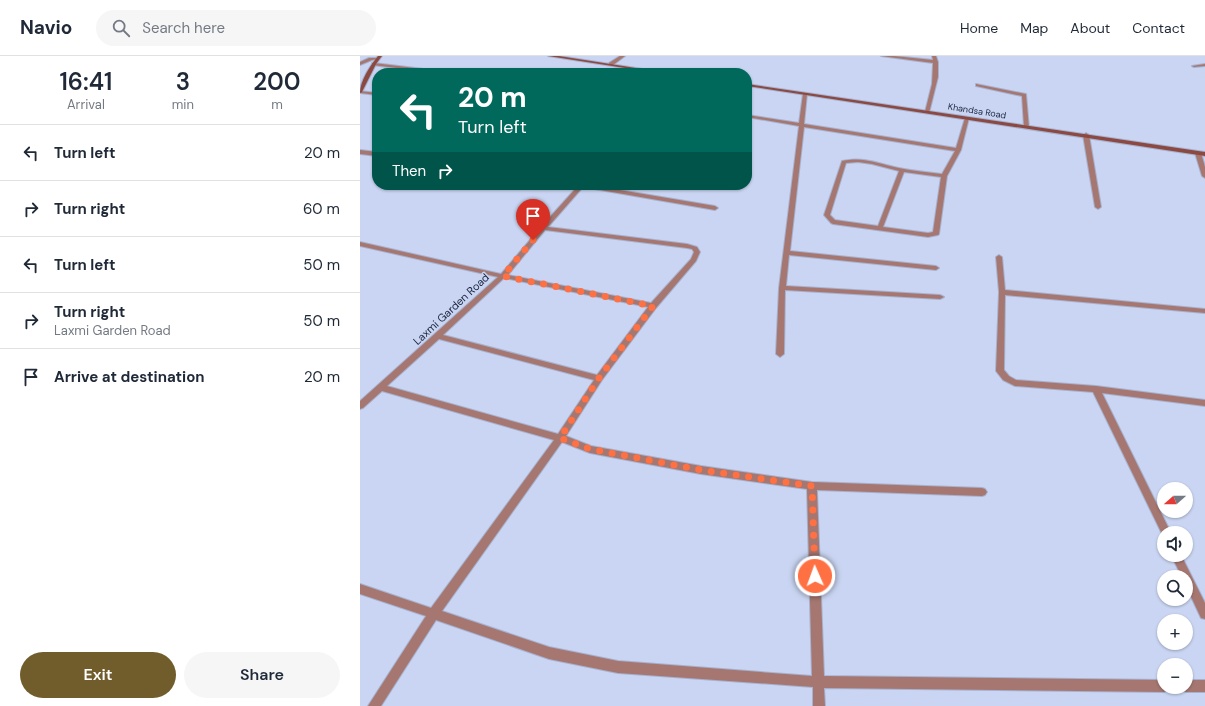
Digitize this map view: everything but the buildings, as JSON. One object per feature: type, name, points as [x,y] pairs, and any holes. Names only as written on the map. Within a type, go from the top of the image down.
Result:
[{"type":"street","points":[[550,56],[635,68]]},
{"type":"street","points":[[610,64],[623,56]]},
{"type":"street","points":[[883,56],[936,62]]},
{"type":"street","points":[[927,112],[934,88],[936,62],[934,56]]},
{"type":"street","points":[[360,57],[371,59]]},
{"type":"street","points":[[360,64],[371,59],[378,58]]},
{"type":"street","points":[[372,93],[360,92],[378,58]]},
{"type":"street","points":[[374,64],[407,68]]},
{"type":"street","points":[[1194,66],[1205,65]]},
{"type":"street","points":[[978,85],[1024,95],[1027,127]]},
{"type":"street","name":"Khandsa Road","points":[[752,86],[1205,154]]},
{"type":"street","points":[[780,354],[782,288],[805,94]]},
{"type":"street","points":[[752,117],[958,150]]},
{"type":"street","points":[[944,176],[902,170],[858,160],[844,162],[827,215],[833,222],[928,235],[936,234],[944,176],[958,150],[967,118]]},
{"type":"street","points":[[1086,136],[1098,207]]},
{"type":"street","points":[[360,152],[372,153]]},
{"type":"street","points":[[1198,152],[1205,176]]},
{"type":"street","points":[[880,228],[902,170]]},
{"type":"street","name":"Laxmi Garden Road","points":[[360,406],[382,388],[503,276],[577,190]]},
{"type":"street","points":[[610,190],[715,208]]},
{"type":"street","points":[[374,706],[434,613],[560,438],[599,378],[653,306],[694,260],[697,252],[694,248],[543,228]]},
{"type":"street","points":[[360,244],[503,276],[653,306]]},
{"type":"street","points":[[787,253],[936,268]]},
{"type":"street","points":[[999,257],[1002,292],[1000,371],[1006,378],[1015,383],[1096,389],[1205,403]]},
{"type":"street","points":[[782,288],[940,297]]},
{"type":"street","points":[[1002,292],[1205,311]]},
{"type":"street","points":[[438,336],[599,378]]},
{"type":"street","points":[[382,388],[560,438],[590,449],[694,469],[812,486],[982,492]]},
{"type":"street","points":[[1096,389],[1163,526]]},
{"type":"street","points":[[812,486],[819,706]]},
{"type":"street","points":[[1179,562],[1205,614]]},
{"type":"street","points":[[360,589],[549,653],[618,667],[819,682],[1157,686]]},
{"type":"street","points":[[1193,686],[1205,686]]},
{"type":"route","points":[[533,240],[503,276],[653,306],[599,378],[560,438],[590,449],[701,470],[812,486],[815,576]]}]
